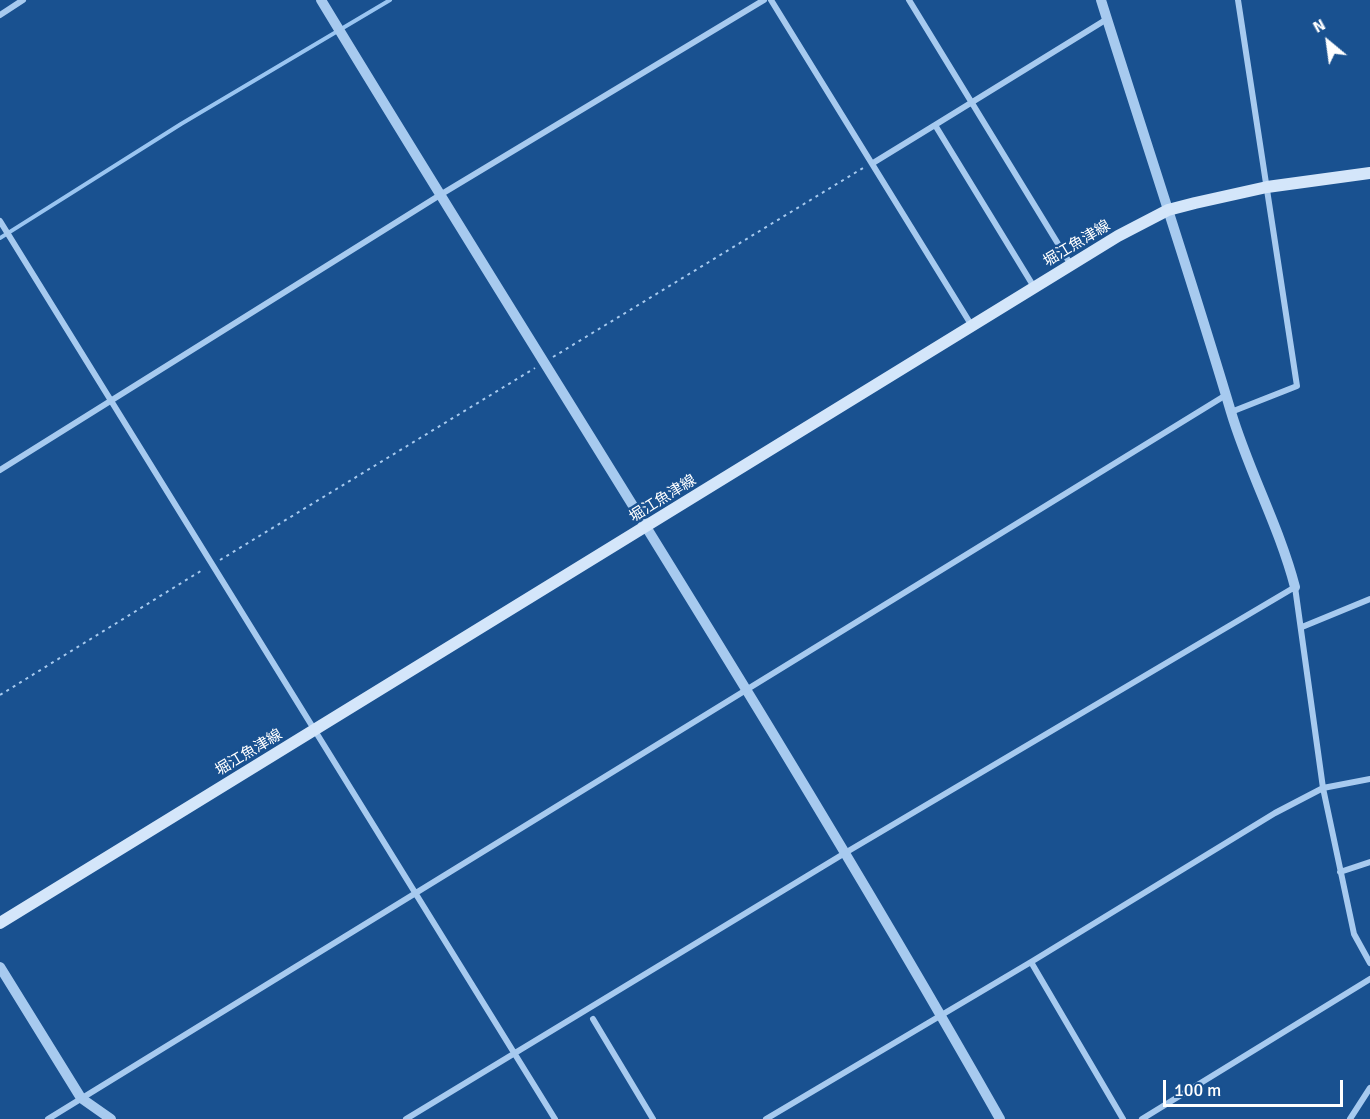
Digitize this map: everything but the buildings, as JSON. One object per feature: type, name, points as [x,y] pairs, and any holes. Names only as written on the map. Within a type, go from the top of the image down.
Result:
[{"type":"main road","name":"堀江魚津線","points":[[0,922],[646,528],[1071,265],[1168,210],[1267,187],[1370,173]]},
{"type":"street","points":[[0,15],[23,0]]},
{"type":"street","points":[[321,0],[746,690],[941,1014],[1000,1119]]},
{"type":"street","points":[[0,470],[440,195],[764,0]]},
{"type":"street","points":[[771,0],[972,326]]},
{"type":"street","points":[[909,0],[1071,265]]},
{"type":"street","points":[[1101,0],[1231,412],[1257,489],[1286,551],[1302,627],[1323,788],[1340,872],[1354,934],[1370,963]]},
{"type":"street","points":[[1231,412],[1297,386],[1238,0]]},
{"type":"street","points":[[873,163],[1107,20]]},
{"type":"street","points":[[935,125],[1034,288]]},
{"type":"street","points":[[0,221],[555,1119]]},
{"type":"street","points":[[48,1119],[1227,394]]},
{"type":"street","points":[[406,1119],[844,852],[1295,586]]},
{"type":"street","points":[[1302,627],[1370,599]]},
{"type":"street","points":[[766,1119],[1031,962],[1275,813],[1323,788],[1370,779]]},
{"type":"street","points":[[1340,872],[1370,862]]},
{"type":"street","points":[[1031,962],[1123,1119]]},
{"type":"street","points":[[0,968],[81,1098],[111,1119]]},
{"type":"street","points":[[1142,1119],[1370,979]]},
{"type":"street","points":[[593,1019],[653,1119]]},
{"type":"street","points":[[1350,1119],[1370,1088]]},
{"type":"path","points":[[0,695],[873,163]]},
{"type":"waterway","points":[[0,238],[181,124],[390,0]]}]
